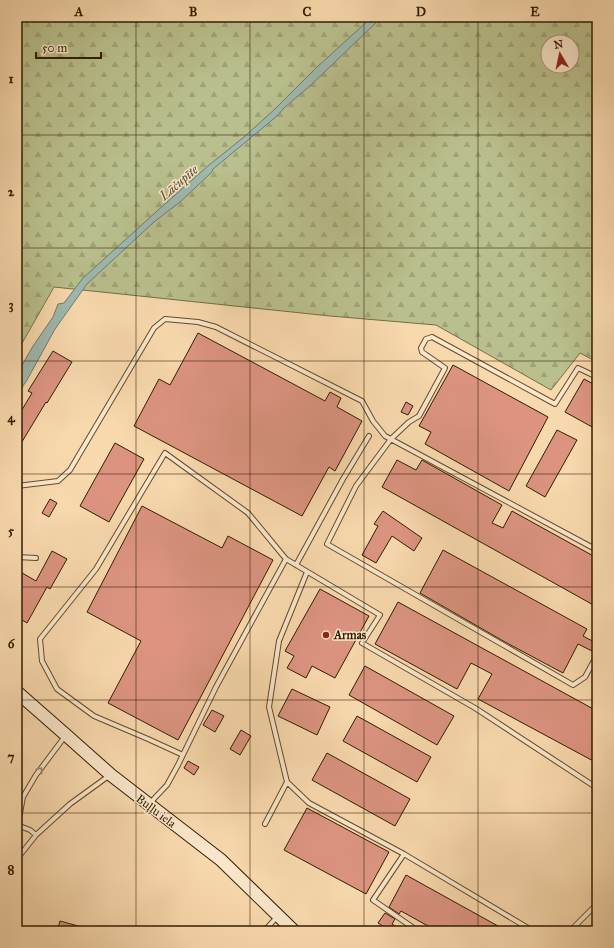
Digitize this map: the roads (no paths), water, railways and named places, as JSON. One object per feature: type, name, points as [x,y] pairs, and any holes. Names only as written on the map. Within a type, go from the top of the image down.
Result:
[{"type":"street","name":"Buļļu iela","points":[[17,692],[111,775],[221,860],[294,931]]},
{"type":"lane","points":[[17,486],[58,481],[70,470],[154,328],[166,319],[198,322],[216,327],[362,401],[373,421],[385,436],[597,550]]},
{"type":"lane","points":[[597,378],[578,368],[555,404],[432,337],[426,339],[421,348],[422,352],[445,368],[419,416],[409,422],[391,439],[356,486],[327,544],[573,685],[585,677],[597,655]]},
{"type":"lane","points":[[296,565],[343,479],[369,436]]},
{"type":"lane","points":[[183,755],[94,716],[57,689],[42,661],[40,639],[96,569],[166,453],[248,513],[286,559],[380,615],[362,643],[475,708],[597,788]]},
{"type":"lane","points":[[17,557],[36,558]]},
{"type":"lane","points":[[148,805],[167,785],[216,688],[286,559]]},
{"type":"lane","points":[[307,572],[279,641],[269,707],[287,782],[309,803],[404,854],[533,931]]},
{"type":"lane","points":[[36,835],[30,830],[17,824],[23,798],[36,775],[66,735]]},
{"type":"lane","points":[[17,859],[36,835],[70,804],[111,775]]},
{"type":"lane","points":[[265,824],[287,782]]},
{"type":"lane","points":[[17,798],[23,798]]},
{"type":"lane","points":[[404,854],[373,900],[418,931]]},
{"type":"lane","points":[[570,931],[597,904]]},
{"type":"lane","points":[[264,931],[278,916]]},
{"type":"water","name":"Lāčupīte","points":[[372,17],[382,17],[277,116],[213,169],[212,172],[180,202],[154,222],[87,284],[55,329],[17,395],[17,374],[33,346],[53,317],[58,304],[64,303],[83,278],[209,165],[244,137]]},
{"type":"place","name":"Armas","points":[[326,635]]}]
